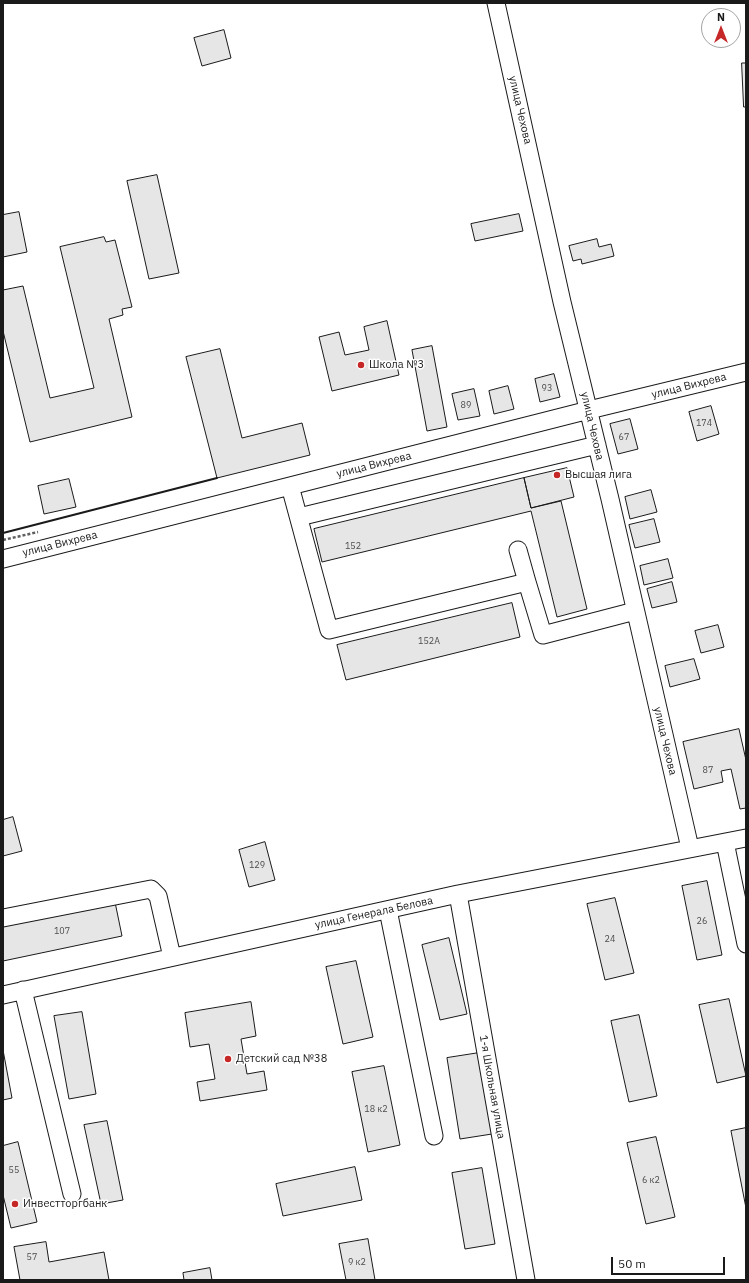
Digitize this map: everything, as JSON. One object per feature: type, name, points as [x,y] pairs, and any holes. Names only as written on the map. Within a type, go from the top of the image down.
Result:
[{"type":"street","name":"улица Чехова","points":[[496,3],[562,302],[589,410],[690,848]]},
{"type":"street","name":"улица Вихрева","points":[[3,559],[589,410],[746,372]]},
{"type":"street","points":[[299,517],[597,445]]},
{"type":"street","points":[[290,486],[330,630],[527,582]]},
{"type":"street","points":[[518,550],[543,635],[635,611]]},
{"type":"street","name":"улица Генерала Белова","points":[[3,995],[458,894],[746,838]]},
{"type":"street","points":[[725,842],[746,944]]},
{"type":"street","points":[[3,918],[151,889],[158,896],[172,957]]},
{"type":"street","name":"1-я Школьная улица","points":[[458,894],[526,1280]]},
{"type":"street","points":[[388,910],[434,1136]]},
{"type":"street","points":[[23,990],[72,1194]]},
{"type":"building","points":[[224,30],[231,58],[202,66],[194,38]]},
{"type":"building","points":[[742,63],[746,63],[746,107],[744,107]]},
{"type":"building","points":[[157,175],[179,273],[149,279],[127,181]]},
{"type":"building","points":[[19,212],[27,252],[3,257],[3,215]]},
{"type":"building","points":[[519,214],[523,231],[475,241],[471,224]]},
{"type":"building","points":[[104,237],[106,242],[115,240],[132,307],[122,309],[123,315],[109,319],[132,417],[30,442],[3,331],[3,290],[23,286],[50,398],[94,388],[60,247]]},
{"type":"building","points":[[597,239],[599,247],[611,244],[614,256],[582,264],[581,259],[573,261],[569,246]]},
{"type":"building","name":"Школа №3","points":[[387,321],[399,375],[332,391],[319,337],[339,332],[345,355],[369,350],[364,327]]},
{"type":"building","points":[[432,346],[447,427],[427,431],[412,350]]},
{"type":"building","points":[[220,349],[242,438],[302,423],[310,455],[217,478],[186,357]]},
{"type":"building","points":[[554,374],[560,397],[540,402],[535,379]]},
{"type":"building","points":[[508,386],[514,409],[494,414],[489,391]]},
{"type":"building","points":[[474,389],[480,416],[458,420],[452,394]]},
{"type":"building","points":[[711,406],[719,434],[697,441],[689,412]]},
{"type":"building","points":[[630,419],[638,449],[618,454],[610,424]]},
{"type":"building","points":[[567,468],[574,497],[531,508],[524,478]]},
{"type":"building","points":[[524,478],[531,508],[561,501],[587,609],[557,617],[531,511],[322,562],[314,529]]},
{"type":"building","points":[[69,479],[76,507],[44,514],[38,486]]},
{"type":"building","points":[[651,490],[657,512],[630,519],[625,497]]},
{"type":"building","points":[[654,519],[660,542],[635,548],[629,525]]},
{"type":"building","points":[[668,559],[673,578],[644,585],[640,566]]},
{"type":"building","points":[[672,582],[677,602],[652,608],[647,589]]},
{"type":"building","points":[[512,603],[520,637],[346,680],[337,645]]},
{"type":"building","points":[[718,625],[724,647],[701,653],[695,631]]},
{"type":"building","points":[[694,659],[700,679],[670,687],[665,666]]},
{"type":"building","points":[[739,729],[746,760],[746,808],[740,809],[731,769],[721,771],[723,782],[694,789],[683,742]]},
{"type":"building","points":[[13,817],[22,851],[3,856],[3,820]]},
{"type":"building","points":[[265,842],[275,880],[249,887],[239,850]]},
{"type":"building","points":[[707,881],[722,955],[697,960],[682,886]]},
{"type":"building","points":[[615,898],[634,973],[605,980],[587,904]]},
{"type":"building","points":[[115,902],[122,936],[3,961],[3,926]]},
{"type":"building","points":[[449,938],[467,1014],[440,1020],[422,945]]},
{"type":"building","points":[[356,961],[373,1037],[343,1044],[326,967]]},
{"type":"building","points":[[729,999],[746,1076],[717,1083],[699,1005]]},
{"type":"building","name":"Детский сад №38","points":[[251,1002],[256,1036],[241,1039],[247,1074],[264,1071],[267,1090],[200,1101],[197,1082],[215,1079],[209,1044],[190,1047],[185,1013]]},
{"type":"building","points":[[82,1012],[96,1094],[69,1099],[54,1016]]},
{"type":"building","points":[[639,1015],[657,1096],[629,1102],[611,1021]]},
{"type":"building","points":[[3,1050],[12,1098],[3,1100]]},
{"type":"building","points":[[479,1053],[492,1134],[460,1139],[447,1058]]},
{"type":"building","points":[[384,1066],[400,1145],[368,1152],[352,1072]]},
{"type":"building","points":[[107,1121],[123,1200],[101,1204],[84,1125]]},
{"type":"building","points":[[746,1128],[746,1208],[731,1131]]},
{"type":"building","points":[[656,1137],[675,1217],[646,1224],[627,1143]]},
{"type":"building","points":[[18,1142],[37,1222],[11,1228],[3,1195],[3,1146]]},
{"type":"building","points":[[355,1167],[362,1200],[283,1216],[276,1184]]},
{"type":"building","points":[[482,1168],[495,1244],[465,1249],[452,1173]]},
{"type":"building","points":[[368,1239],[375,1280],[346,1280],[339,1244]]},
{"type":"building","points":[[46,1242],[49,1262],[104,1252],[109,1280],[20,1280],[14,1247]]},
{"type":"building","points":[[210,1268],[212,1280],[184,1280],[183,1273]]},
{"type":"wall","points":[[3,533],[217,478]]},
{"type":"place","name":"Школа №3","points":[[361,365]]},
{"type":"place","name":"Высшая лига","points":[[557,475]]},
{"type":"place","name":"Детский сад №38","points":[[228,1059]]},
{"type":"place","name":"Инвестторгбанк","points":[[15,1204]]}]
